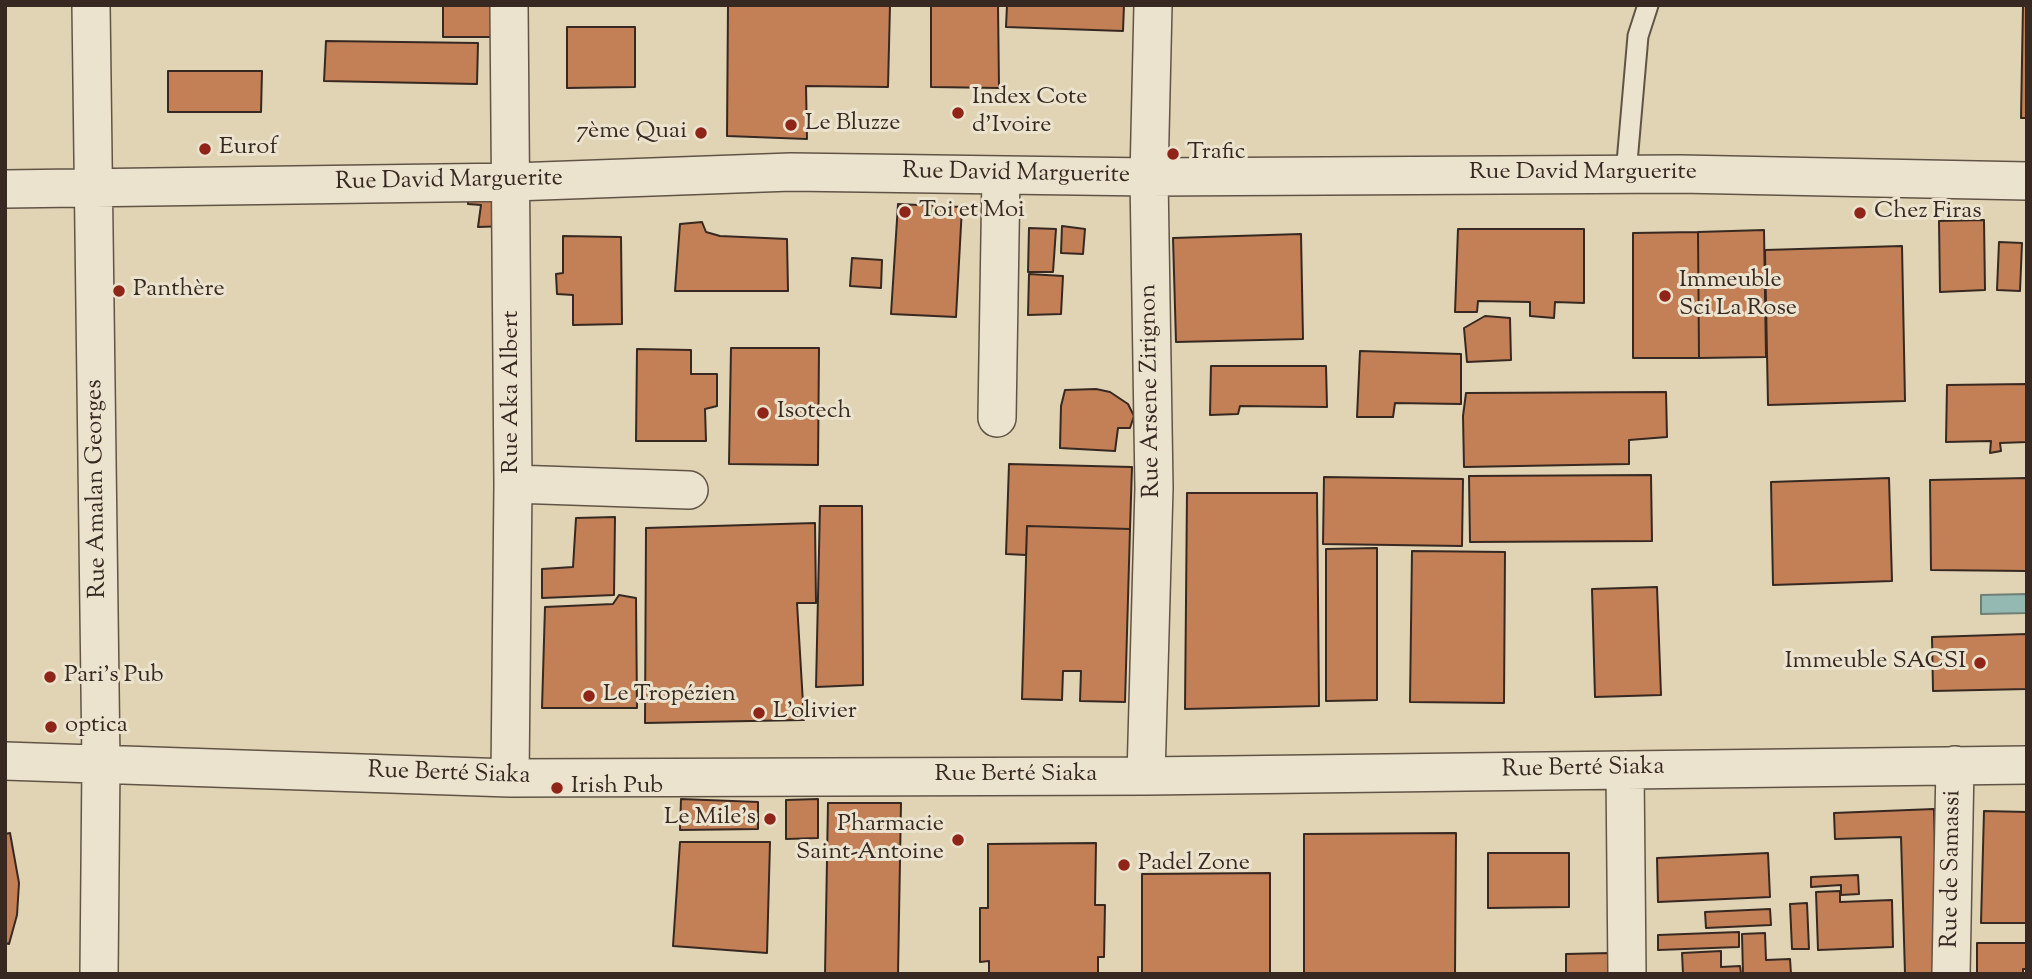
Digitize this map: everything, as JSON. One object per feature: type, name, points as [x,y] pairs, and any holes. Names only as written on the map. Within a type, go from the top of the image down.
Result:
[{"type":"street","name":"Rue Amalan Georges","points":[[91,5],[101,763],[99,974]]},
{"type":"street","name":"Rue Aka Albert","points":[[509,5],[513,182],[510,778]]},
{"type":"street","name":"Rue Arsene Zirignon","points":[[1146,776],[1154,488],[1149,177],[1153,5]]},
{"type":"street","name":"Rue David Marguerite","points":[[5,189],[513,182],[791,172],[1149,177],[1626,174],[2027,181]]},
{"type":"street","points":[[997,418],[1001,175]]},
{"type":"street","points":[[513,484],[689,490]]},
{"type":"street","name":"Rue Berté Siaka","points":[[5,761],[510,778],[1146,776],[2027,765]]},
{"type":"street","name":"Rue de Samassi","points":[[1951,974],[1955,765]]},
{"type":"street","points":[[1625,770],[1627,974]]},
{"type":"lane","points":[[1626,174],[1638,36],[1648,5]]},
{"type":"water","points":[[2027,594],[2027,613],[1981,614],[1981,595]]},
{"type":"building","points":[[443,5],[499,5],[500,37],[443,37]]},
{"type":"building","points":[[728,5],[890,5],[888,87],[806,86],[807,139],[727,136]]},
{"type":"building","points":[[931,5],[998,5],[999,88],[931,87]]},
{"type":"building","points":[[1007,5],[1124,5],[1123,31],[1006,27]]},
{"type":"building","points":[[2023,5],[2027,5],[2027,118],[2021,118]]},
{"type":"building","points":[[567,27],[635,27],[635,87],[567,88]]},
{"type":"building","points":[[326,41],[478,43],[477,84],[324,81]]},
{"type":"building","points":[[168,71],[262,71],[261,112],[168,112]]},
{"type":"building","points":[[505,188],[507,226],[478,227],[481,205],[468,204],[469,189]]},
{"type":"building","points":[[898,204],[962,207],[956,317],[891,314]]},
{"type":"building","points":[[1984,220],[1985,290],[1940,292],[1939,221]]},
{"type":"building","points":[[702,222],[706,232],[720,236],[787,239],[788,291],[675,291],[680,224]]},
{"type":"building","points":[[1062,226],[1085,229],[1083,254],[1061,253]]},
{"type":"building","points":[[1029,228],[1056,229],[1053,272],[1028,272]]},
{"type":"building","points":[[1458,229],[1584,229],[1584,303],[1555,302],[1554,318],[1530,316],[1530,302],[1478,301],[1477,312],[1455,312]]},
{"type":"building","points":[[1764,230],[1766,357],[1699,358],[1698,232]]},
{"type":"building","name":"Immeuble Sci La Rose","points":[[1698,232],[1699,358],[1633,358],[1633,233]]},
{"type":"building","points":[[1301,234],[1303,339],[1176,342],[1173,238]]},
{"type":"building","points":[[563,236],[621,237],[622,324],[573,325],[573,295],[557,294],[556,274],[563,273]]},
{"type":"building","points":[[1999,242],[2022,243],[2020,291],[1997,290]]},
{"type":"building","points":[[1902,246],[1905,401],[1768,405],[1765,250]]},
{"type":"building","points":[[852,258],[882,260],[881,288],[850,286]]},
{"type":"building","points":[[1029,274],[1063,276],[1061,314],[1028,315]]},
{"type":"building","points":[[1485,316],[1510,318],[1511,360],[1467,362],[1464,328]]},
{"type":"building","points":[[731,348],[819,348],[818,465],[729,464]]},
{"type":"building","points":[[637,349],[691,350],[691,374],[717,374],[717,406],[705,409],[706,441],[636,441]]},
{"type":"building","points":[[1360,351],[1461,354],[1461,404],[1395,403],[1393,417],[1357,417]]},
{"type":"building","points":[[1211,366],[1326,366],[1327,407],[1240,406],[1238,414],[1210,415]]},
{"type":"building","points":[[2027,384],[2027,442],[2000,443],[2001,451],[1990,453],[1991,441],[1946,442],[1947,385]]},
{"type":"building","points":[[1096,389],[1110,392],[1128,404],[1134,416],[1130,428],[1118,428],[1115,451],[1060,448],[1061,406],[1065,390]]},
{"type":"building","points":[[1666,392],[1667,437],[1629,440],[1629,464],[1464,467],[1463,416],[1466,393]]},
{"type":"building","points":[[1009,464],[1132,467],[1130,529],[1027,526],[1026,555],[1006,554]]},
{"type":"building","points":[[1651,475],[1652,541],[1470,542],[1469,476]]},
{"type":"building","points":[[1324,477],[1463,479],[1462,546],[1323,544]]},
{"type":"building","points":[[1889,478],[1892,581],[1773,585],[1771,482]]},
{"type":"building","points":[[2027,478],[2027,571],[1931,570],[1930,480]]},
{"type":"building","points":[[1187,493],[1317,493],[1319,706],[1185,709]]},
{"type":"building","points":[[820,506],[862,506],[863,685],[816,687]]},
{"type":"building","points":[[615,517],[614,595],[542,598],[542,569],[573,567],[576,518]]},
{"type":"building","points":[[815,523],[816,603],[797,603],[804,720],[645,723],[646,528]]},
{"type":"building","points":[[1027,526],[1130,529],[1125,702],[1080,701],[1081,671],[1063,671],[1062,700],[1022,699]]},
{"type":"building","points":[[1377,548],[1377,700],[1326,701],[1326,549]]},
{"type":"building","points":[[1412,551],[1505,552],[1504,703],[1410,702]]},
{"type":"building","points":[[1657,587],[1661,695],[1595,697],[1592,589]]},
{"type":"building","points":[[619,595],[636,598],[637,708],[542,708],[545,607],[613,604]]},
{"type":"building","name":"Immeuble SACSI","points":[[2027,634],[2027,689],[1933,691],[1932,637]]},
{"type":"building","points":[[681,799],[758,802],[758,829],[680,830]]},
{"type":"building","points":[[818,799],[818,838],[786,839],[786,800]]},
{"type":"building","points":[[828,803],[901,803],[898,974],[825,974]]},
{"type":"building","points":[[1934,809],[1938,974],[1905,974],[1901,837],[1835,839],[1834,813]]},
{"type":"building","points":[[1984,811],[2027,812],[2027,923],[1981,923]]},
{"type":"building","points":[[10,833],[19,883],[17,915],[9,944],[5,943],[5,834]]},
{"type":"building","points":[[1456,833],[1455,974],[1304,974],[1304,834]]},
{"type":"building","points":[[680,842],[770,842],[767,953],[673,946]]},
{"type":"building","points":[[1096,843],[1095,905],[1105,905],[1104,957],[1098,957],[1098,974],[989,974],[989,961],[980,962],[980,908],[988,908],[988,844]]},
{"type":"building","points":[[1488,853],[1569,853],[1569,907],[1488,908]]},
{"type":"building","points":[[1768,853],[1770,897],[1658,902],[1657,858]]},
{"type":"building","points":[[1270,873],[1270,974],[1142,974],[1142,874]]},
{"type":"building","points":[[1858,875],[1859,894],[1841,895],[1841,885],[1811,887],[1811,877]]},
{"type":"building","points":[[1840,891],[1840,902],[1892,900],[1893,947],[1818,950],[1816,892]]},
{"type":"building","points":[[1807,903],[1809,949],[1792,949],[1790,904]]},
{"type":"building","points":[[1770,909],[1771,925],[1706,928],[1705,912]]},
{"type":"building","points":[[1739,932],[1739,947],[1658,950],[1658,935]]},
{"type":"building","points":[[1765,933],[1766,960],[1790,959],[1791,974],[1743,974],[1742,934]]},
{"type":"building","points":[[1977,943],[2027,943],[2027,969],[2023,969],[2023,974],[1977,974]]},
{"type":"building","points":[[1721,951],[1721,967],[1740,966],[1741,974],[1683,974],[1682,953]]},
{"type":"building","points":[[1610,953],[1610,974],[1566,974],[1566,954]]},
{"type":"place","name":"Index Cote d'Ivoire","points":[[958,113]]},
{"type":"place","name":"Le Bluzze","points":[[791,125]]},
{"type":"place","name":"7ème Quai","points":[[701,133]]},
{"type":"place","name":"Eurof","points":[[205,149]]},
{"type":"place","name":"Trafic","points":[[1173,154]]},
{"type":"place","name":"Toi et Moi","points":[[905,212]]},
{"type":"place","name":"Chez Firas","points":[[1860,213]]},
{"type":"place","name":"Panthère","points":[[119,291]]},
{"type":"place","name":"Immeuble Sci La Rose","points":[[1665,296]]},
{"type":"place","name":"Isotech","points":[[763,413]]},
{"type":"place","name":"Immeuble SACSI","points":[[1980,663]]},
{"type":"place","name":"Pari's Pub","points":[[50,677]]},
{"type":"place","name":"Le Tropézien","points":[[589,696]]},
{"type":"place","name":"L’olivier","points":[[759,713]]},
{"type":"place","name":"optica","points":[[51,727]]},
{"type":"place","name":"Irish Pub","points":[[557,788]]},
{"type":"place","name":"Le Mile’s","points":[[770,819]]},
{"type":"place","name":"Pharmacie Saint-Antoine","points":[[958,840]]},
{"type":"place","name":"Padel Zone","points":[[1124,865]]}]
